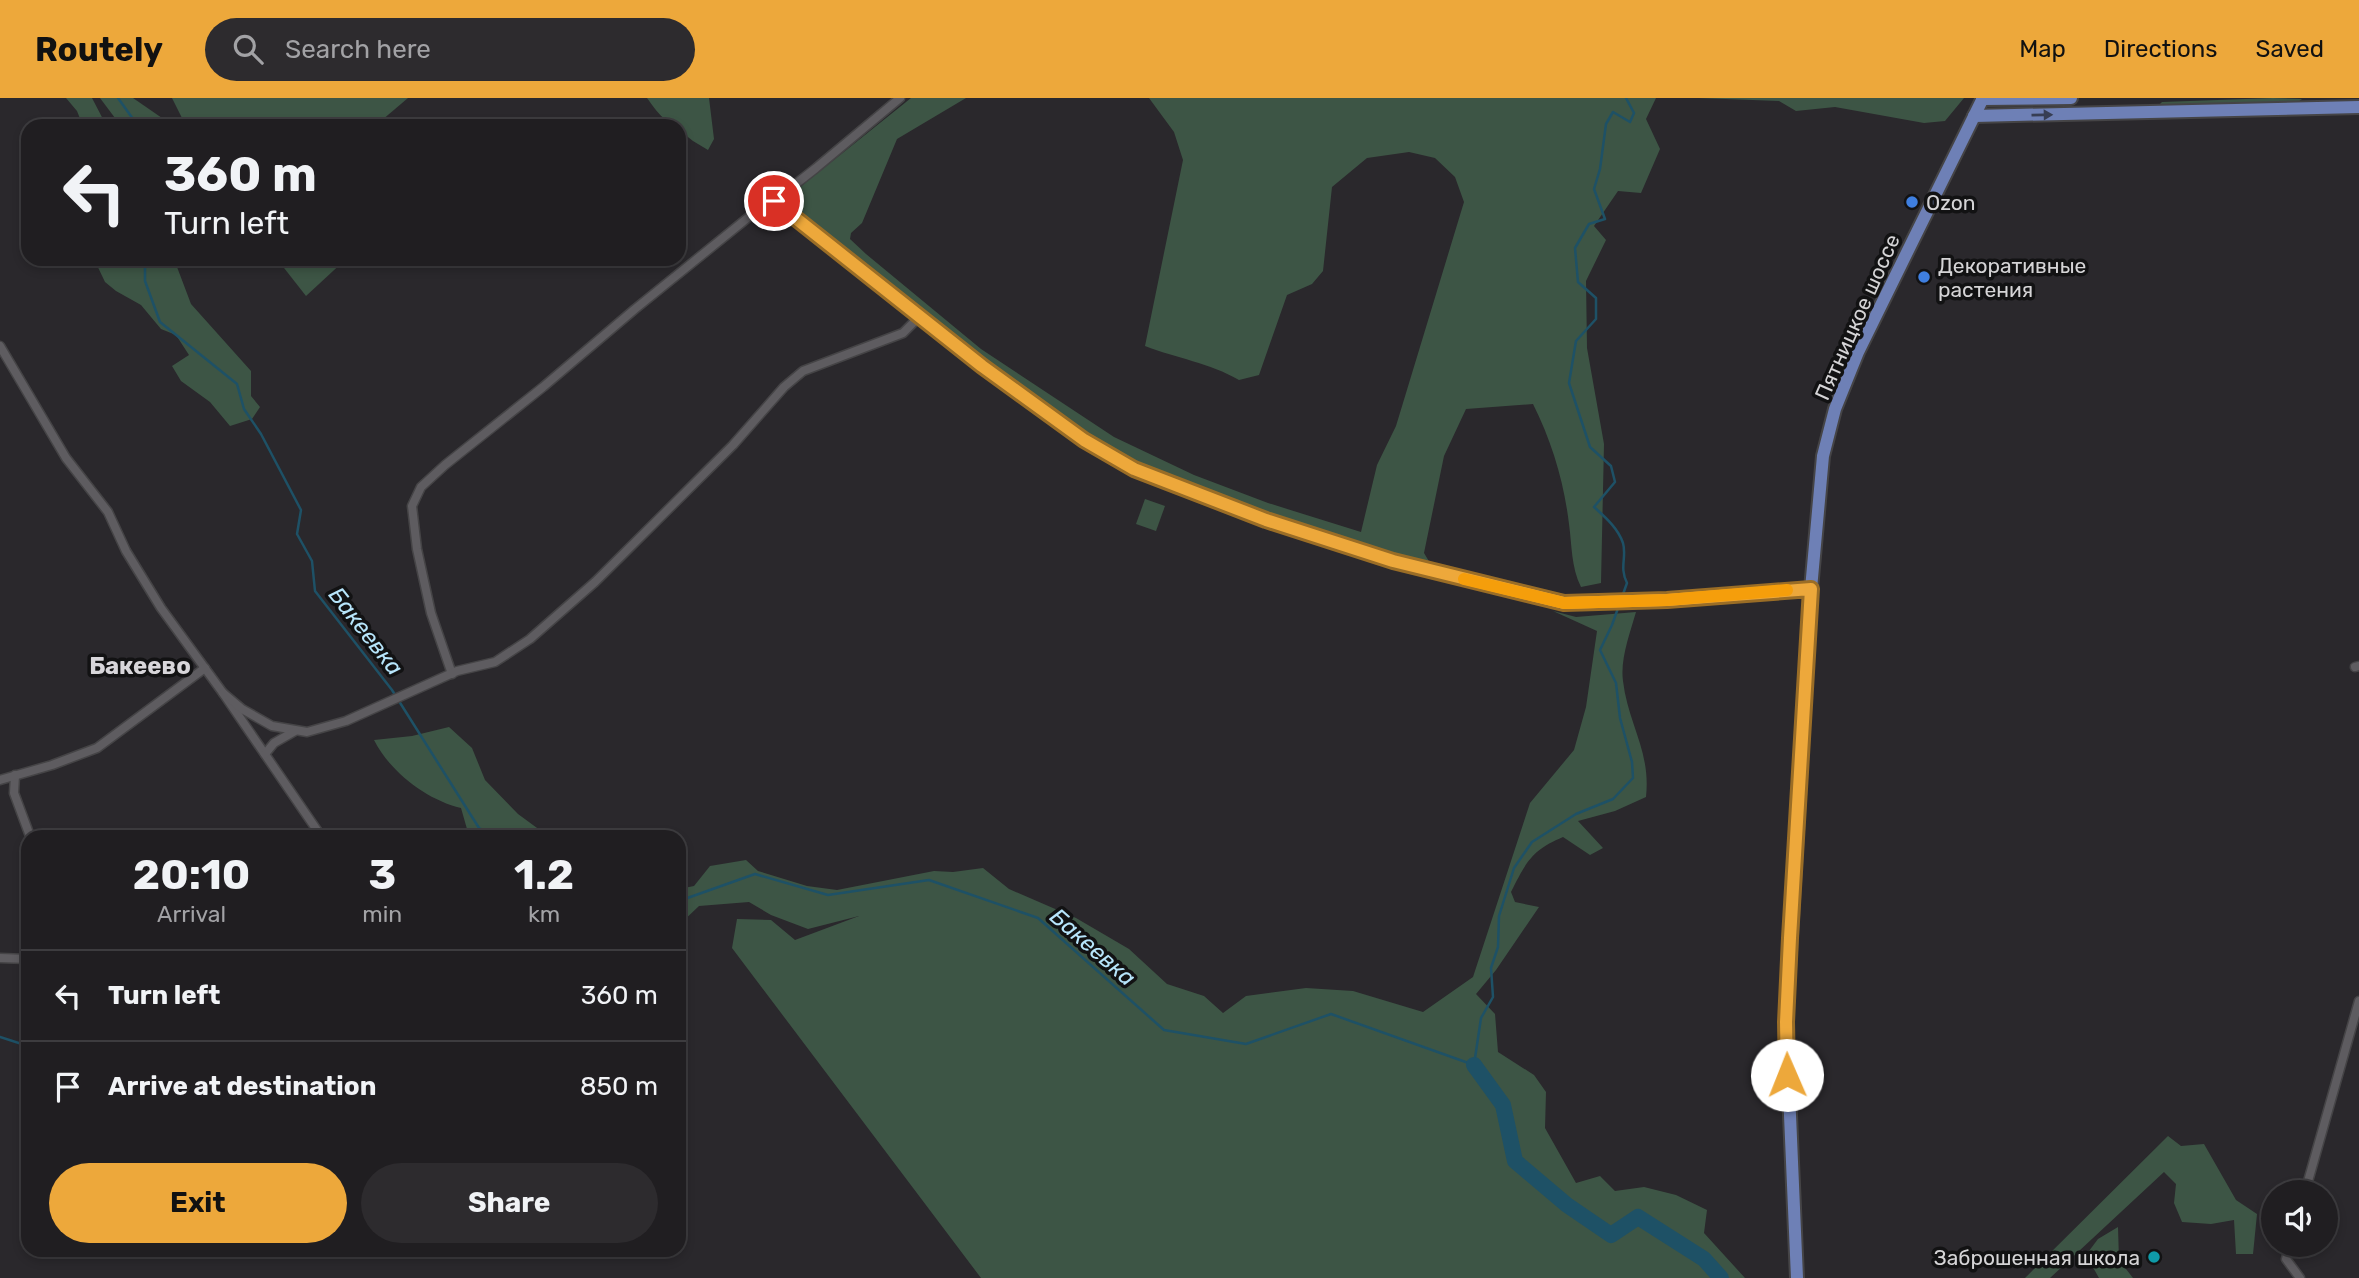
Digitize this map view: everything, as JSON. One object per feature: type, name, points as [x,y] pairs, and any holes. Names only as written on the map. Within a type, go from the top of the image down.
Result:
[{"type":"main road","points":[[1983,99],[2071,98]]},
{"type":"main road","name":"Пятницкое шоссе","points":[[1797,1278],[1786,1022],[1811,589],[1823,456],[1835,409],[1858,352],[1983,99]]},
{"type":"main road","points":[[1974,116],[2359,107]]},
{"type":"street","points":[[452,674],[431,613],[417,549],[412,506],[421,487],[635,309],[900,98]]},
{"type":"street","points":[[774,201],[982,366],[1084,440],[1134,469],[1266,520],[1393,561],[1564,603],[1667,600],[1811,589]]},
{"type":"street","points":[[223,693],[272,726],[307,732],[346,721],[452,674],[495,662],[530,639],[605,572],[733,445],[784,387],[803,371],[903,333],[920,316]]},
{"type":"street","points":[[0,346],[66,458],[108,513],[126,551],[161,608],[317,830]]},
{"type":"street","points":[[0,780],[97,748],[205,668]]},
{"type":"street","points":[[265,754],[275,743],[295,730]]},
{"type":"street","points":[[15,775],[15,793],[28,830]]},
{"type":"street","points":[[0,958],[21,959]]},
{"type":"street","points":[[2308,1180],[2359,1001]]},
{"type":"street","points":[[2287,1257],[2300,1278]]},
{"type":"green space","points":[[66,98],[92,98],[103,119],[80,119]]},
{"type":"green space","points":[[100,98],[133,98],[162,119],[116,119]]},
{"type":"green space","points":[[172,98],[408,98],[383,119],[182,119]]},
{"type":"green space","points":[[647,98],[709,98],[714,139],[708,150],[686,136],[686,119],[665,119]]},
{"type":"green space","points":[[911,98],[966,98],[897,139],[862,223],[851,233],[850,239],[981,349],[1114,437],[1194,475],[1268,503],[1361,532],[1377,465],[1396,426],[1464,202],[1455,177],[1435,158],[1409,152],[1367,158],[1332,187],[1323,271],[1312,284],[1287,295],[1259,375],[1239,380],[1205,365],[1145,346],[1183,160],[1174,132],[1149,98],[1656,98],[1646,119],[1660,149],[1641,193],[1618,191],[1594,226],[1606,240],[1586,281],[1587,348],[1604,444],[1601,583],[1581,587],[1574,564],[1560,478],[1533,404],[1466,409],[1444,456],[1424,553],[1430,563],[1308,530],[1185,486],[1118,456],[1062,421],[795,210],[789,198]]},
{"type":"green space","points":[[1698,98],[1964,98],[1945,121],[1924,123],[1835,107],[1796,111],[1779,101]]},
{"type":"green space","points":[[2302,99],[2298,102],[2160,104],[2162,102]]},
{"type":"green space","points":[[97,266],[177,266],[191,304],[251,371],[251,396],[260,407],[252,419],[230,426],[210,402],[181,381],[172,366],[189,355],[176,335],[161,329],[141,305],[105,282]]},
{"type":"green space","points":[[282,266],[338,266],[306,296]]},
{"type":"green space","points":[[1145,499],[1165,506],[1156,531],[1136,524]]},
{"type":"green space","points":[[1553,611],[1576,617],[1636,612],[1626,646],[1622,673],[1629,711],[1645,766],[1646,797],[1615,811],[1578,821],[1603,848],[1590,855],[1563,837],[1531,858],[1511,892],[1515,902],[1539,907],[1496,970],[1476,994],[1495,1014],[1498,1052],[1534,1075],[1546,1092],[1545,1128],[1576,1183],[1600,1176],[1615,1191],[1644,1187],[1676,1195],[1707,1210],[1704,1233],[1745,1278],[981,1278],[732,948],[737,919],[771,920],[795,940],[859,916],[808,929],[771,915],[749,902],[699,906],[686,918],[686,888],[694,886],[710,866],[746,860],[758,871],[807,886],[837,890],[934,871],[953,872],[983,868],[1009,889],[1076,918],[1129,949],[1167,984],[1204,996],[1223,1013],[1246,996],[1306,988],[1353,991],[1423,1012],[1473,977],[1530,803],[1574,750],[1586,707],[1597,631]]},
{"type":"green space","points":[[449,727],[472,748],[485,780],[518,814],[540,830],[467,830],[461,808],[435,798],[411,783],[390,763],[374,740],[412,736]]},
{"type":"green space","points":[[2168,1136],[2181,1146],[2204,1144],[2236,1200],[2257,1214],[2253,1254],[2236,1254],[2234,1220],[2211,1224],[2182,1222],[2174,1203],[2176,1184],[2164,1172],[2050,1278],[2025,1278]]},
{"type":"green space","points":[[2118,1227],[2119,1260],[2133,1278],[2099,1278],[2086,1255],[2098,1239]]},
{"type":"waterway","name":"Бакеевка","points":[[118,98],[133,119]]},
{"type":"waterway","points":[[686,899],[755,874],[828,895],[929,880],[1038,918],[1164,1030],[1246,1044],[1331,1014],[1474,1065],[1481,1018],[1493,997],[1491,968],[1498,947],[1499,916],[1514,868],[1532,842],[1576,814],[1613,799],[1633,778],[1632,762],[1620,718],[1616,683],[1600,650],[1627,583],[1621,538],[1611,523],[1594,507],[1615,482],[1611,466],[1590,447],[1569,383],[1576,341],[1596,319],[1596,298],[1578,282],[1575,248],[1589,224],[1605,219],[1594,189],[1600,169],[1606,124],[1613,112],[1630,122],[1634,113],[1626,98]]},
{"type":"waterway","name":"Бакеевка","points":[[145,266],[145,281],[160,322],[237,384],[244,409],[261,434],[301,510],[297,534],[312,561],[315,591],[392,690],[479,828],[483,830]]},
{"type":"waterway","points":[[0,1037],[21,1044]]},
{"type":"waterway","points":[[1474,1065],[1503,1105],[1515,1161],[1567,1205],[1611,1235],[1638,1217],[1704,1259],[1721,1278]]},
{"type":"slow traffic","points":[[1464,579],[1564,603],[1667,600],[1787,590]]},
{"type":"place","name":"Ozon","points":[[1912,202]]},
{"type":"place","name":"Декоративные растения","points":[[1924,277]]},
{"type":"place","name":"Заброшенная школа","points":[[2154,1257]]},
{"type":"district","name":"Бакеево","points":[[140,666]]},
{"type":"route","points":[[774,201],[982,366],[1084,440],[1134,469],[1266,520],[1393,561],[1564,603],[1667,600],[1811,589],[1790,938],[1786,1022],[1787,1075]]}]
